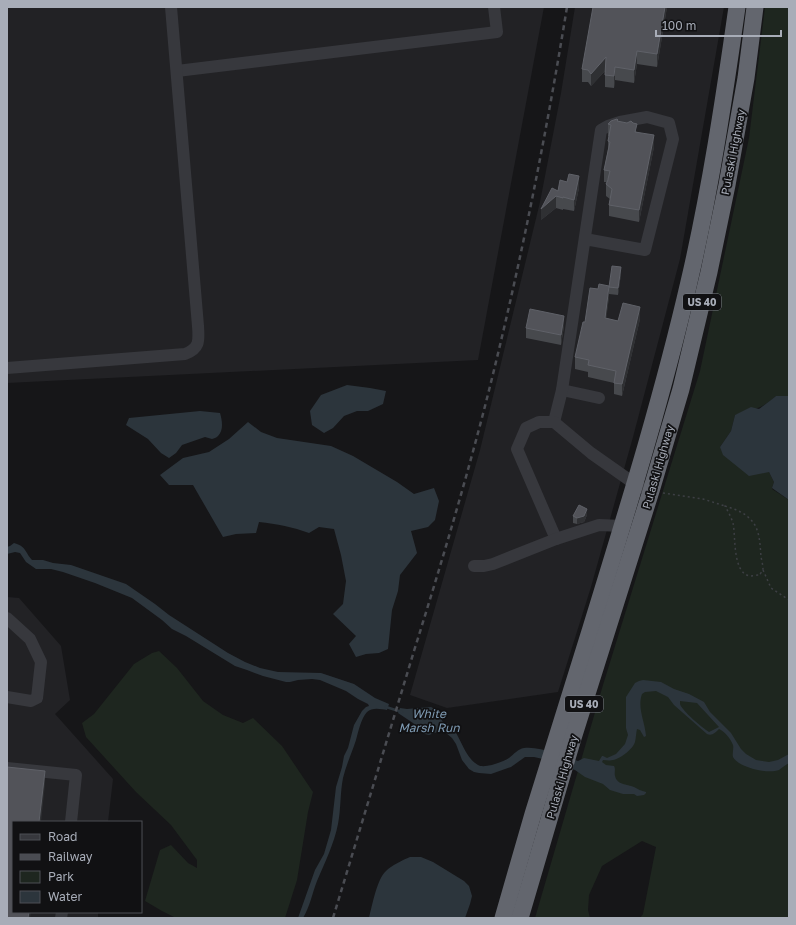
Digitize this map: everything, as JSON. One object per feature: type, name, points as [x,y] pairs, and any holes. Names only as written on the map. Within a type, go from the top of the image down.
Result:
[{"type":"highway","name":"Pulaski Highway","points":[[502,918],[622,526],[672,350],[690,280],[706,197],[722,107],[737,7]]},
{"type":"highway","name":"Pulaski Highway","points":[[520,918],[573,738],[651,491],[681,389],[718,232],[741,111],[755,7]]},
{"type":"street","points":[[7,368],[185,354],[192,352],[196,348],[198,343],[198,326],[172,7]]},
{"type":"street","points":[[177,71],[497,32],[494,7]]},
{"type":"street","points":[[722,107],[741,111]]},
{"type":"street","points":[[554,422],[562,390],[601,130],[620,122],[647,117],[669,123],[673,139],[645,250],[585,239]]},
{"type":"street","points":[[562,390],[599,398]]},
{"type":"street","points":[[556,539],[517,449],[526,428],[539,422],[554,422],[592,453],[634,484],[651,491]]},
{"type":"street","points":[[474,566],[493,564],[556,539],[599,525],[622,526]]},
{"type":"street","points":[[7,618],[30,639],[40,662],[37,698],[31,701],[7,698]]},
{"type":"street","points":[[7,768],[76,775],[71,821]]},
{"type":"path","points":[[651,491],[703,498],[748,516],[754,524],[759,539],[763,570],[771,588],[789,600]]},
{"type":"path","points":[[726,506],[733,522],[737,560],[741,569],[745,574],[750,576],[760,575],[763,570]]},
{"type":"shaded area","points":[[7,7],[544,7],[478,360],[7,383]]},
{"type":"shaded area","points":[[575,7],[724,7],[680,259],[633,437],[591,587],[558,692],[447,708],[410,695],[480,450],[540,202],[561,93]]},
{"type":"shaded area","points":[[7,597],[19,598],[61,646],[70,700],[55,714],[113,779],[108,821],[12,821],[12,913],[98,913],[98,918],[7,918]]},
{"type":"green space","points":[[765,7],[789,7],[789,396],[776,396],[762,406],[735,415],[731,431],[720,447],[769,472],[774,482],[772,489],[789,500],[789,918],[640,918],[643,914],[656,847],[642,841],[602,866],[589,895],[588,910],[590,918],[535,918],[603,685],[700,371],[749,138]]},
{"type":"green space","points":[[159,651],[177,668],[203,701],[223,715],[243,723],[253,718],[282,746],[313,792],[308,812],[297,880],[285,918],[176,918],[145,901],[160,850],[171,845],[188,863],[197,868],[197,860],[171,825],[136,792],[86,737],[82,723],[94,714],[134,664],[152,653]]},
{"type":"water","points":[[347,385],[386,391],[383,404],[368,411],[357,411],[344,416],[333,428],[324,433],[312,425],[310,411],[321,395]]},
{"type":"water","points":[[776,396],[789,396],[789,500],[772,488],[774,482],[769,472],[749,476],[723,455],[720,447],[731,431],[735,415],[751,407],[759,409]]},
{"type":"water","points":[[200,411],[220,413],[222,425],[220,434],[212,439],[205,437],[182,445],[176,453],[169,458],[161,453],[148,439],[126,425],[129,418]]},
{"type":"water","points":[[248,422],[261,432],[277,438],[331,446],[353,456],[414,494],[434,488],[439,501],[435,520],[428,527],[411,531],[417,553],[400,575],[398,591],[392,610],[388,649],[379,653],[366,654],[356,657],[349,644],[356,636],[333,614],[343,604],[346,581],[334,529],[319,527],[309,533],[285,526],[259,522],[256,533],[236,534],[223,537],[193,485],[169,485],[160,475],[183,458],[209,452],[229,439]]},
{"type":"water","name":"White Marsh Run","points":[[14,543],[23,548],[32,560],[43,560],[71,565],[126,584],[169,615],[228,653],[245,662],[260,668],[278,672],[321,673],[354,684],[375,698],[389,704],[387,710],[369,710],[361,722],[343,778],[339,818],[334,839],[303,918],[298,918],[315,870],[324,854],[331,830],[336,787],[344,756],[348,748],[354,725],[362,711],[369,706],[368,704],[346,691],[320,680],[312,679],[286,682],[235,666],[172,629],[132,598],[63,572],[51,569],[36,569],[26,562],[20,553],[15,552],[7,554],[7,547]]},
{"type":"water","name":"White Marsh Run","points":[[639,681],[661,682],[704,702],[710,712],[731,733],[741,749],[756,760],[769,762],[778,760],[789,754],[789,763],[779,770],[774,771],[761,771],[741,764],[733,757],[733,745],[723,732],[719,729],[715,733],[709,735],[707,734],[674,705],[668,697],[656,691],[645,692],[642,694],[640,704],[646,736],[644,737],[640,730],[637,729],[634,745],[629,751],[616,759],[603,760],[602,762],[606,765],[614,766],[616,779],[620,783],[646,792],[644,795],[637,796],[634,794],[623,794],[610,790],[603,784],[585,777],[575,770],[534,757],[525,757],[511,767],[491,774],[474,772],[469,769],[462,760],[456,744],[446,733],[440,731],[429,735],[425,734],[413,723],[398,713],[400,708],[407,709],[431,707],[438,711],[442,721],[450,725],[454,730],[469,757],[481,766],[489,766],[502,761],[524,748],[537,748],[578,761],[584,758],[599,761],[602,756],[607,758],[616,754],[625,744],[628,735],[626,728],[626,697],[635,683]],"holes":[[[680,701],[697,703],[719,727],[709,732],[685,711],[680,704]]]},
{"type":"water","points":[[410,857],[421,857],[433,862],[464,881],[469,886],[472,896],[465,918],[369,918],[375,893],[383,875],[391,867]]},
{"type":"building","points":[[593,7],[665,7],[657,54],[637,51],[634,70],[615,67],[614,76],[605,75],[606,57],[591,74],[588,70],[582,69]]},
{"type":"building","points":[[617,119],[617,121],[627,123],[631,121],[637,124],[635,132],[654,135],[639,210],[609,205],[612,189],[606,184],[610,171],[604,170],[610,142],[608,141],[611,125],[608,124]]},
{"type":"building","points":[[569,174],[579,176],[574,200],[556,196],[541,209],[552,188],[558,191],[560,180],[567,182]]},
{"type":"building","points":[[612,266],[621,267],[618,288],[609,287]]},
{"type":"building","points":[[599,284],[609,286],[605,318],[618,321],[623,303],[640,307],[622,384],[614,383],[616,371],[588,365],[589,360],[575,357],[583,322],[585,322],[590,288],[598,289]]},
{"type":"building","points":[[530,309],[564,316],[561,335],[526,328]]},
{"type":"building","points":[[579,505],[587,509],[584,516],[577,518],[573,516]]},
{"type":"building","points":[[7,767],[45,771],[39,821],[12,821],[12,913],[29,913],[28,918],[7,918]]},
{"type":"waterway","name":"White Marsh Run","points":[[386,707],[402,712]]},
{"type":"railway","points":[[333,918],[442,561],[484,410],[530,209],[550,108],[567,7]]}]
